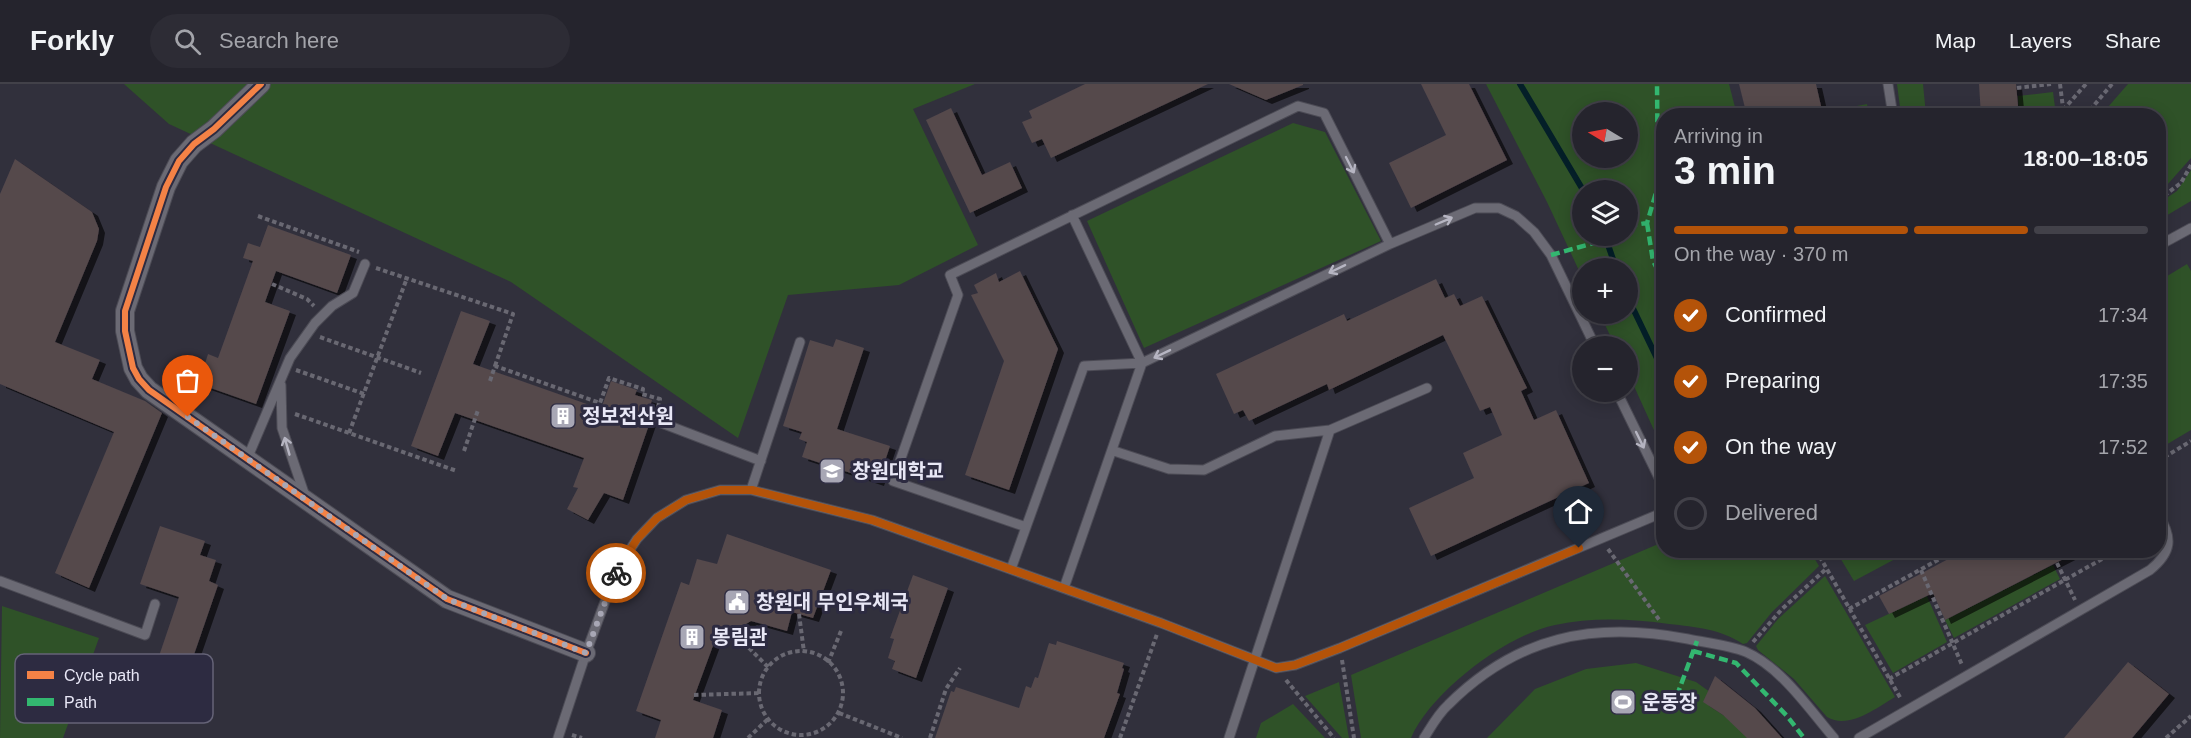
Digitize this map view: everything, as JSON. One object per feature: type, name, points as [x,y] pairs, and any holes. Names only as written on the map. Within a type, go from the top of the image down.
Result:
[{"type":"street","points":[[261,84],[179,161],[166,187],[125,311],[128,351],[139,379],[149,390],[447,599],[586,653]]},
{"type":"lane","points":[[1888,84],[1892,108]]},
{"type":"lane","points":[[1026,527],[893,482],[958,295],[950,275],[1298,106],[1324,113],[1390,244]]},
{"type":"lane","points":[[1011,569],[1084,366],[1142,363],[1390,244],[1475,208],[1498,208],[1516,216],[1534,232],[1551,255],[1590,336]]},
{"type":"lane","points":[[1064,588],[1114,451],[1142,363],[1072,214]]},
{"type":"lane","points":[[2166,242],[2191,228]]},
{"type":"lane","points":[[247,459],[286,367],[307,332],[323,315],[353,293],[365,264]]},
{"type":"lane","points":[[752,490],[800,342]]},
{"type":"lane","points":[[281,378],[280,408],[289,454],[307,501]]},
{"type":"lane","points":[[1114,451],[1169,469],[1194,471],[1212,468],[1275,436],[1330,430],[1427,388]]},
{"type":"lane","points":[[1622,402],[1656,472]]},
{"type":"lane","points":[[657,419],[761,461]]},
{"type":"lane","points":[[1229,738],[1330,430]]},
{"type":"lane","points":[[558,738],[617,569],[637,539],[657,518],[686,500],[720,490],[752,490],[872,520],[1161,623],[1255,662],[1276,668],[1295,665],[1340,648],[1656,515]]},
{"type":"lane","points":[[2166,534],[2169,542],[2166,552]]},
{"type":"lane","points":[[1859,738],[1966,674],[2150,570],[2164,558]]},
{"type":"lane","points":[[0,581],[145,635],[155,604]]},
{"type":"lane","points":[[1424,738],[1447,706],[1485,674],[1527,649],[1563,636],[1598,632],[1671,636],[1745,652],[1761,661],[1783,680],[1834,738]]},
{"type":"path","points":[[2017,88],[2051,84]]},
{"type":"path","points":[[2060,84],[2063,108]]},
{"type":"path","points":[[2068,108],[2086,84]]},
{"type":"path","points":[[2092,108],[2112,84]]},
{"type":"path","points":[[2166,194],[2181,183],[2191,165]]},
{"type":"path","points":[[258,216],[360,252],[365,264],[513,314],[490,381]]},
{"type":"path","points":[[349,433],[407,278]]},
{"type":"path","points":[[272,284],[307,299],[323,315]]},
{"type":"path","points":[[307,332],[421,373]]},
{"type":"path","points":[[495,366],[600,403],[609,378],[627,386],[643,389],[642,394],[660,399],[657,419]]},
{"type":"path","points":[[286,367],[364,394]]},
{"type":"path","points":[[280,408],[457,471]]},
{"type":"path","points":[[464,451],[478,410]]},
{"type":"path","points":[[2166,456],[2191,441]]},
{"type":"path","points":[[1600,538],[1671,636]]},
{"type":"path","points":[[1820,558],[1907,711]]},
{"type":"path","points":[[1849,609],[1942,558]]},
{"type":"path","points":[[1890,679],[2104,558]]},
{"type":"path","points":[[2057,563],[2080,610]]},
{"type":"path","points":[[1745,652],[1782,609],[1826,569]]},
{"type":"path","points":[[1921,570],[1966,674]]},
{"type":"path","points":[[799,614],[804,652]]},
{"type":"path","points":[[1120,738],[1161,623]]},
{"type":"path","points":[[828,663],[841,631]]},
{"type":"path","points":[[733,632],[769,668]]},
{"type":"path","points":[[1340,648],[1354,738]]},
{"type":"path","points":[[790,651],[818,653],[828,663],[839,672],[844,686],[839,713],[830,725],[805,736],[790,735],[778,729],[760,707],[760,679],[777,657],[790,651]]},
{"type":"path","points":[[930,738],[946,689],[960,668]]},
{"type":"path","points":[[1276,668],[1334,738]]},
{"type":"path","points":[[694,695],[760,693]]},
{"type":"path","points":[[839,713],[902,738]]},
{"type":"path","points":[[2166,738],[2191,716]]},
{"type":"path","points":[[748,738],[769,718]]},
{"type":"path","points":[[818,730],[819,738]]},
{"type":"green space","points":[[124,84],[975,84],[913,109],[978,245],[899,285],[788,295],[738,438],[511,282],[169,124]]},
{"type":"green space","points":[[1486,84],[1729,84],[1735,108],[1656,108],[1656,435],[1638,395],[1638,336],[1610,336],[1605,324],[1638,324],[1638,258],[1573,258]]},
{"type":"green space","points":[[1897,84],[1923,84],[1925,108],[1900,108]]},
{"type":"green space","points":[[2128,84],[2191,84],[2191,158],[2166,186],[2166,108],[2107,108]]},
{"type":"green space","points":[[2053,92],[2055,108],[2019,108],[2018,96]]},
{"type":"green space","points":[[1867,104],[1868,108],[1847,108]]},
{"type":"green space","points":[[1293,123],[1325,132],[1381,241],[1144,348],[1087,221]]},
{"type":"green space","points":[[2191,170],[2191,201],[2166,216],[2166,198],[2177,191]]},
{"type":"green space","points":[[2187,264],[2191,271],[2191,430],[2166,445],[2166,277]]},
{"type":"green space","points":[[1656,545],[1656,558],[1814,558],[1819,566],[1772,612],[1747,643],[1743,644],[1726,635],[1708,630],[1640,621],[1569,622],[1536,631],[1493,653],[1452,685],[1421,720],[1411,738],[1361,738],[1351,675]]},
{"type":"green space","points":[[1840,558],[1897,558],[1854,581]]},
{"type":"green space","points":[[2053,565],[2060,579],[1954,638],[1945,620]]},
{"type":"green space","points":[[1825,576],[1895,697],[1871,712],[1844,721],[1827,717],[1794,679],[1756,646],[1778,619]]},
{"type":"green space","points":[[1927,596],[1947,642],[1893,673],[1865,625]]},
{"type":"green space","points":[[2,606],[99,638],[93,654],[15,654],[15,723],[68,723],[63,738],[0,738]]},
{"type":"green space","name":"운동장","points":[[1636,663],[1696,682],[1742,715],[1762,738],[1487,738],[1535,689],[1586,669]]},
{"type":"green space","points":[[1339,682],[1349,738],[1342,738],[1305,696]]},
{"type":"green space","points":[[1293,704],[1325,738],[1256,738],[1261,723]]},
{"type":"building","points":[[1085,84],[1208,84],[1051,158],[1042,139],[1032,143],[1022,122],[1032,118],[1029,111]]},
{"type":"building","points":[[1229,84],[1303,84],[1303,85],[1266,100]]},
{"type":"building","points":[[1421,84],[1469,84],[1507,160],[1411,208],[1389,163],[1446,135]]},
{"type":"building","points":[[1739,84],[1816,84],[1821,106],[1813,108],[1745,108]]},
{"type":"building","points":[[1979,84],[2016,84],[2018,108],[1980,108]]},
{"type":"building","points":[[951,108],[982,175],[1010,162],[1022,188],[970,213],[926,120]]},
{"type":"building","points":[[15,159],[92,212],[99,229],[97,241],[55,342],[100,360],[92,379],[145,401],[162,413],[89,588],[55,573],[114,432],[0,384],[0,194]]},
{"type":"building","points":[[268,225],[351,255],[337,293],[276,271],[265,302],[290,311],[256,404],[205,386],[210,373],[203,370],[208,354],[218,358],[253,261],[243,258],[248,243],[260,247]]},
{"type":"building","points":[[1020,271],[1058,349],[1009,490],[965,475],[1004,361],[971,295],[978,293],[974,285],[996,273],[999,282]]},
{"type":"building","points":[[1436,279],[1445,298],[1454,294],[1460,306],[1482,296],[1527,388],[1521,391],[1534,420],[1556,410],[1589,483],[1431,556],[1409,508],[1474,478],[1463,453],[1502,435],[1490,407],[1480,411],[1443,335],[1329,390],[1327,384],[1249,421],[1243,410],[1234,414],[1216,374],[1344,314],[1347,321]]},
{"type":"building","name":"정보전산원","points":[[461,311],[490,321],[473,364],[601,409],[611,381],[637,390],[635,395],[652,400],[646,421],[650,422],[623,500],[604,493],[588,520],[567,509],[578,488],[573,487],[584,458],[455,413],[438,456],[411,446]]},
{"type":"building","points":[[836,339],[864,348],[837,429],[890,446],[878,482],[802,457],[807,442],[799,439],[802,432],[783,426],[810,340],[833,347]]},
{"type":"building","points":[[160,526],[205,541],[200,555],[216,560],[209,581],[218,585],[194,654],[160,654],[179,597],[140,584]]},
{"type":"building","name":"봉림관","points":[[727,534],[831,570],[813,618],[792,612],[787,631],[751,621],[714,643],[693,700],[722,710],[713,738],[655,738],[661,720],[636,711],[681,582],[689,585],[697,559],[717,564]]},
{"type":"building","points":[[1950,558],[2065,558],[1945,620],[1933,593],[1889,614],[1879,596]]},
{"type":"building","points":[[913,575],[948,588],[916,678],[892,669],[895,661],[888,658],[894,639],[890,638]]},
{"type":"building","points":[[1057,641],[1124,663],[1117,693],[1120,694],[1104,738],[935,738],[951,691],[954,692],[956,687],[1019,708],[1026,686],[1031,688],[1035,677],[1038,678],[1049,643],[1056,645]]},
{"type":"building","points":[[2128,662],[2169,694],[2132,738],[2064,738]]},
{"type":"building","points":[[1715,676],[1755,708],[1782,738],[1747,738],[1723,715],[1703,702]]},
{"type":"waterway","points":[[1520,84],[1577,180]]},
{"type":"waterway","points":[[1608,246],[1613,258]]},
{"type":"waterway","points":[[1638,319],[1656,356]]},
{"type":"marked path","points":[[1657,84],[1657,108]]},
{"type":"marked path","points":[[1638,224],[1647,223],[1656,193]]},
{"type":"marked path","points":[[1647,223],[1656,267]]},
{"type":"marked path","points":[[1551,255],[1583,246]]},
{"type":"marked path","points":[[1672,709],[1697,641]]},
{"type":"marked path","points":[[1693,651],[1736,663],[1787,716],[1804,738]]},
{"type":"cycle path","points":[[261,84],[214,129],[194,144],[179,161],[166,187],[125,311],[125,331],[133,368],[139,379],[149,390],[447,599],[586,653]]},
{"type":"way so far","points":[[188,417],[447,599],[586,653],[616,573]]},
{"type":"place","name":"정보전산원","points":[[563,416]]},
{"type":"place","name":"창원대학교","points":[[832,471]]},
{"type":"place","name":"창원대 무인우체국","points":[[737,602]]},
{"type":"place","name":"봉림관","points":[[692,637]]},
{"type":"place","name":"운동장","points":[[1623,702]]},
{"type":"route","points":[[616,573],[637,539],[657,518],[686,500],[720,490],[752,490],[872,520],[1161,623],[1255,662],[1276,668],[1295,665],[1340,648],[1579,548]]}]
